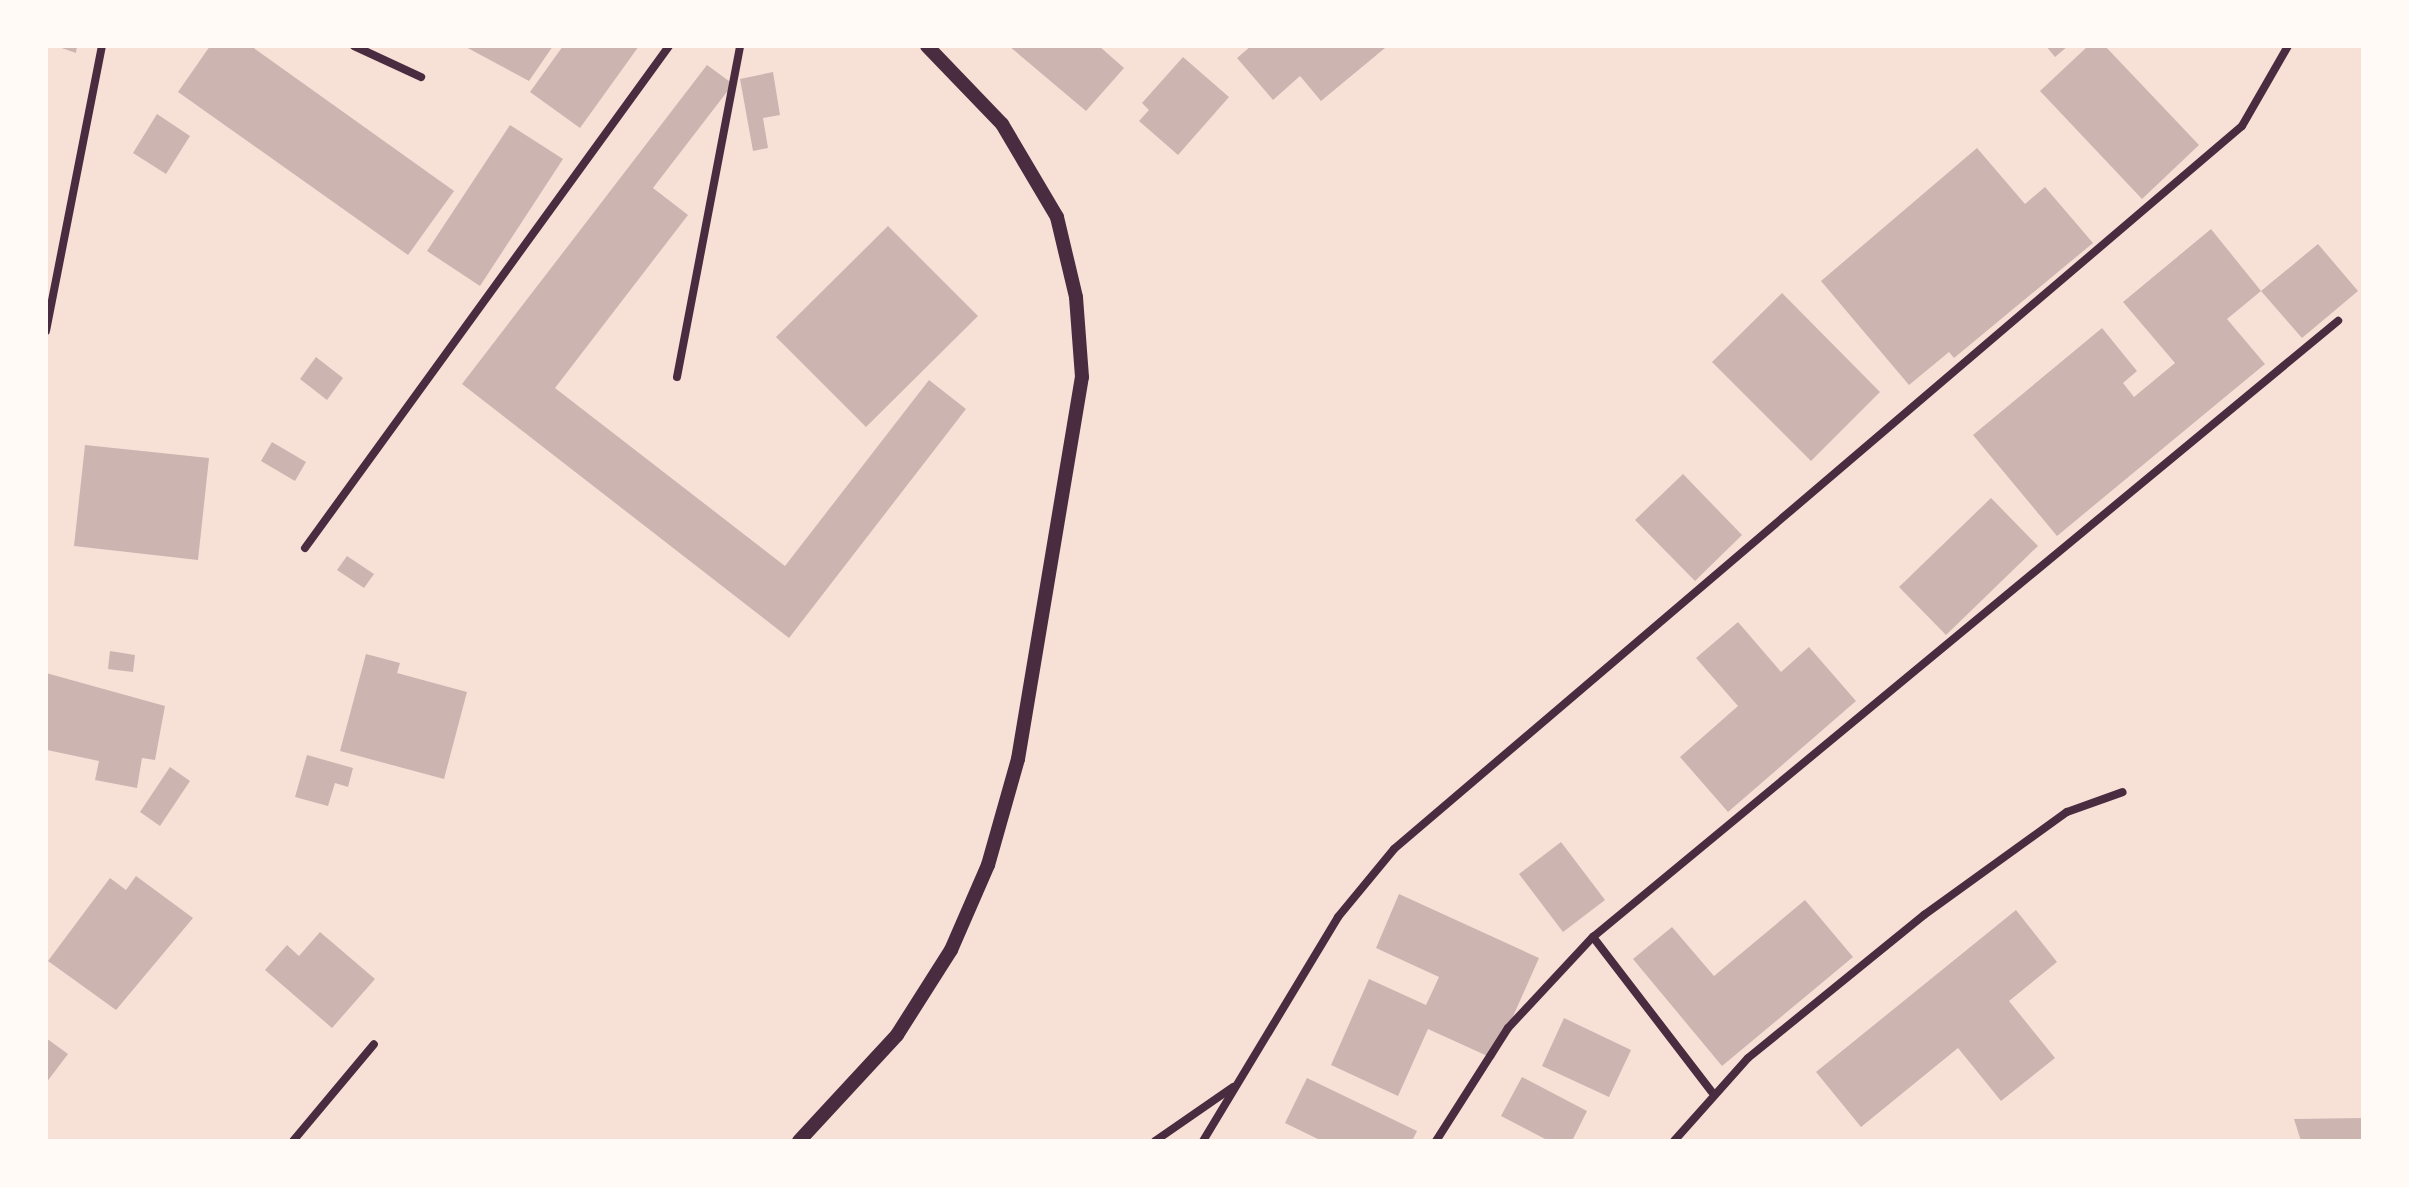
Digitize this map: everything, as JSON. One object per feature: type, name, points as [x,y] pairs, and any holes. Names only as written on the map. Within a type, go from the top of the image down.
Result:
[{"type":"street","points":[[46,331],[102,46]]},
{"type":"street","points":[[354,46],[421,77]]},
{"type":"street","points":[[305,548],[669,46]]},
{"type":"street","points":[[677,377],[740,46]]},
{"type":"street","points":[[799,1141],[897,1035],[951,950],[988,865],[1018,759],[1082,377],[1076,297],[1057,217],[1002,124],[927,46]]},
{"type":"street","points":[[1203,1141],[1338,917],[1394,849],[2242,126],[2288,46]]},
{"type":"street","points":[[1436,1141],[1508,1028],[1593,937],[2338,321]]},
{"type":"street","points":[[1674,1141],[1712,1092],[1924,915],[2067,812],[2123,792]]},
{"type":"street","points":[[1593,937],[1712,1092]]},
{"type":"street","points":[[293,1141],[374,1044]]},
{"type":"street","points":[[1155,1141],[1237,1084]]},
{"type":"building","points":[[56,46],[77,46],[76,53]]},
{"type":"building","points":[[210,46],[251,46],[454,191],[408,255],[178,92]]},
{"type":"building","points":[[464,46],[553,46],[529,81]]},
{"type":"building","points":[[563,46],[639,46],[580,128],[530,92]]},
{"type":"building","points":[[1009,46],[1099,46],[1124,68],[1086,111]]},
{"type":"building","points":[[1251,46],[1385,48],[1321,101],[1300,76],[1273,100],[1237,58]]},
{"type":"building","points":[[2046,46],[2068,46],[2055,57]]},
{"type":"building","points":[[2088,46],[2105,46],[2199,145],[2142,199],[2040,91]]},
{"type":"building","points":[[1183,57],[1229,97],[1178,155],[1139,121],[1149,110],[1142,103]]},
{"type":"building","points":[[707,65],[733,84],[653,188],[688,215],[555,388],[785,566],[929,380],[966,409],[789,638],[462,384]]},
{"type":"building","points":[[773,72],[780,115],[763,118],[768,148],[753,151],[740,79]]},
{"type":"building","points":[[157,114],[190,136],[166,174],[133,153]]},
{"type":"building","points":[[510,125],[563,159],[480,286],[427,251]]},
{"type":"building","points":[[1977,148],[2025,204],[2045,187],[2093,243],[1954,358],[1949,352],[1909,385],[1821,281]]},
{"type":"building","points":[[888,226],[978,316],[866,427],[776,337]]},
{"type":"building","points":[[2211,229],[2261,291],[2227,319],[2265,364],[2057,536],[1973,435],[2102,328],[2137,371],[2123,383],[2134,397],[2175,363],[2123,302]]},
{"type":"building","points":[[2318,244],[2358,291],[2302,338],[2261,291]]},
{"type":"building","points":[[1782,293],[1880,392],[1811,461],[1712,362]]},
{"type":"building","points":[[316,357],[343,378],[327,400],[300,379]]},
{"type":"building","points":[[272,442],[306,462],[295,481],[261,461]]},
{"type":"building","points":[[85,445],[209,458],[198,560],[74,546]]},
{"type":"building","points":[[1683,474],[1742,535],[1695,581],[1635,520]]},
{"type":"building","points":[[1991,498],[2038,546],[1946,635],[1899,587]]},
{"type":"building","points":[[347,556],[374,574],[364,588],[337,570]]},
{"type":"building","points":[[1738,622],[1781,672],[1809,647],[1856,701],[1728,812],[1680,757],[1738,706],[1696,658]]},
{"type":"building","points":[[110,651],[135,655],[133,672],[108,669]]},
{"type":"building","points":[[366,654],[400,663],[397,673],[467,692],[444,779],[340,751]]},
{"type":"building","points":[[46,673],[165,706],[155,760],[142,758],[137,788],[95,780],[99,761],[47,750]]},
{"type":"building","points":[[307,755],[353,768],[348,787],[335,783],[328,806],[295,797]]},
{"type":"building","points":[[170,767],[190,781],[160,826],[140,812]]},
{"type":"building","points":[[1561,842],[1605,900],[1563,932],[1519,874]]},
{"type":"building","points":[[136,876],[193,918],[116,1010],[48,961],[110,878],[126,890]]},
{"type":"building","points":[[1399,894],[1539,958],[1494,1059],[1428,1029],[1398,1096],[1331,1065],[1369,979],[1426,1005],[1439,977],[1376,948]]},
{"type":"building","points":[[1805,900],[1853,957],[1722,1066],[1633,959],[1672,927],[1714,976]]},
{"type":"building","points":[[2016,910],[2057,962],[2009,1001],[2055,1058],[2001,1101],[1958,1048],[1861,1127],[1816,1072]]},
{"type":"building","points":[[320,932],[375,979],[332,1028],[265,970],[287,945],[299,956]]},
{"type":"building","points":[[1564,1018],[1631,1050],[1609,1097],[1542,1066]]},
{"type":"building","points":[[46,1038],[68,1054],[46,1083]]},
{"type":"building","points":[[1522,1077],[1587,1111],[1572,1141],[1549,1141],[1501,1116]]},
{"type":"building","points":[[1307,1078],[1417,1131],[1412,1141],[1322,1141],[1285,1123]]},
{"type":"building","points":[[2363,1118],[2363,1141],[2301,1141],[2294,1119]]}]
